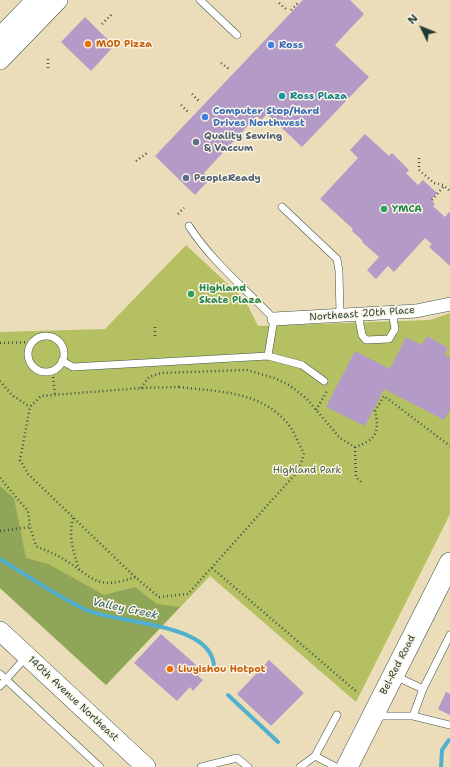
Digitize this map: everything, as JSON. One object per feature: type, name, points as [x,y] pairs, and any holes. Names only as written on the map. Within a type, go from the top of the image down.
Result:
[{"type":"main road","points":[[3,49],[16,20],[36,0]]},
{"type":"main road","points":[[3,49],[58,0]]},
{"type":"main road","name":"Bel-Red Road","points":[[347,767],[450,563]]},
{"type":"main road","name":"140th Avenue Northeast","points":[[0,631],[146,767]]},
{"type":"street","name":"Northeast 20th Place","points":[[274,319],[416,311],[450,304]]},
{"type":"lane","points":[[200,0],[237,35]]},
{"type":"lane","points":[[282,207],[337,259],[339,271],[340,315]]},
{"type":"lane","points":[[190,226],[195,235],[222,265],[274,319],[268,356]]},
{"type":"lane","points":[[358,314],[362,335],[366,340],[389,338],[395,330],[392,312]]},
{"type":"lane","points":[[47,337],[58,341],[64,350],[64,356],[62,361],[54,370],[49,372],[37,370],[30,361],[28,355],[29,349],[34,342],[47,337]]},
{"type":"lane","points":[[62,361],[73,367],[268,356],[302,365],[324,381]]},
{"type":"lane","points":[[413,716],[423,689],[450,635]]},
{"type":"lane","points":[[0,686],[27,656]]},
{"type":"lane","points":[[0,674],[100,767]]},
{"type":"lane","points":[[393,675],[423,689]]},
{"type":"lane","points":[[300,767],[315,756],[337,715]]},
{"type":"lane","points":[[372,716],[413,716],[450,725]]},
{"type":"lane","points":[[315,756],[336,767]]},
{"type":"lane","points":[[201,767],[237,758],[248,767]]},
{"type":"path","points":[[291,10],[299,2]]},
{"type":"path","points":[[279,3],[286,9]]},
{"type":"path","points":[[102,24],[113,12]]},
{"type":"path","points":[[48,59],[48,69]]},
{"type":"path","points":[[221,63],[229,69]]},
{"type":"path","points":[[192,94],[199,101]]},
{"type":"path","points":[[181,105],[188,112]]},
{"type":"path","points":[[136,161],[147,153]]},
{"type":"path","points":[[419,158],[419,170],[434,183],[444,186],[450,191]]},
{"type":"path","points":[[432,200],[444,186]]},
{"type":"path","points":[[178,214],[184,208]]},
{"type":"path","points":[[155,326],[155,336]]},
{"type":"path","points":[[0,343],[34,342]]},
{"type":"path","points":[[141,388],[149,377],[161,374],[247,370],[289,385],[306,398],[340,438],[356,447],[368,443],[377,433],[378,424],[375,411],[384,396],[450,446]]},
{"type":"path","points":[[53,377],[55,395]]},
{"type":"path","points":[[0,381],[12,395],[30,407]]},
{"type":"path","points":[[179,387],[243,395],[272,408],[291,428],[304,453],[299,470],[188,594],[159,597],[135,577],[28,474],[20,460],[30,407],[41,396],[141,388],[179,387]]},
{"type":"path","points":[[316,410],[327,391]]},
{"type":"path","points":[[356,447],[356,477],[361,482]]},
{"type":"path","points":[[0,478],[28,512],[30,527],[36,546],[65,560],[81,572],[100,583],[119,583],[135,577]]},
{"type":"path","points":[[73,518],[70,529],[72,544],[81,572]]},
{"type":"path","points":[[1,531],[30,527]]},
{"type":"path","points":[[212,568],[357,692]]},
{"type":"green space","name":"Highland Park","points":[[186,245],[245,300],[258,326],[430,320],[450,313],[450,514],[356,702],[210,576],[106,685],[0,588],[0,332],[105,329]]},
{"type":"green space","points":[[0,486],[14,498],[26,558],[48,564],[104,595],[135,587],[157,604],[180,607],[106,685],[0,588]]},
{"type":"building","name":"Ross Plaza","points":[[303,0],[350,0],[364,14],[335,45],[369,77],[302,147],[267,114],[261,120],[257,116],[204,173],[210,179],[195,195],[155,156]]},
{"type":"building","name":"MOD Pizza","points":[[85,17],[114,46],[91,71],[61,42]]},
{"type":"building","name":"YMCA","points":[[365,134],[389,156],[392,153],[409,170],[406,173],[418,185],[423,180],[437,193],[431,200],[435,204],[433,206],[445,217],[449,212],[450,213],[450,266],[429,247],[432,244],[425,238],[394,272],[388,266],[376,279],[367,270],[379,257],[362,242],[363,241],[352,231],[353,229],[320,199],[358,158],[350,150]]},
{"type":"building","points":[[427,336],[448,348],[445,355],[450,358],[450,409],[444,420],[384,389],[365,426],[326,407],[355,351],[390,369],[406,337],[422,345]]},
{"type":"building","points":[[161,634],[203,671],[198,676],[203,680],[193,691],[190,687],[177,701],[134,663]]},
{"type":"building","points":[[269,660],[304,693],[271,726],[237,694]]},
{"type":"building","points":[[446,692],[450,694],[450,715],[438,709]]},
{"type":"waterway","name":"Valley Creek","points":[[0,559],[52,592],[84,609],[98,614],[161,627],[181,633],[199,641],[210,653],[214,669]]},
{"type":"waterway","name":"Valley Creek","points":[[228,695],[278,742]]},
{"type":"waterway","points":[[441,767],[442,750],[449,740]]},
{"type":"place","name":"MOD Pizza","points":[[88,44]]},
{"type":"place","name":"Ross","points":[[271,45]]},
{"type":"place","name":"Ross Plaza","points":[[282,96]]},
{"type":"place","name":"Computer Stop/Hard Drives Northwest","points":[[205,117]]},
{"type":"place","name":"Quality Sewing & Vaccum","points":[[196,142]]},
{"type":"place","name":"PeopleReady","points":[[186,178]]},
{"type":"place","name":"YMCA","points":[[384,209]]},
{"type":"place","name":"Highland Skate Plaza","points":[[191,294]]},
{"type":"place","name":"Liuyishou Hotpot","points":[[170,669]]}]
